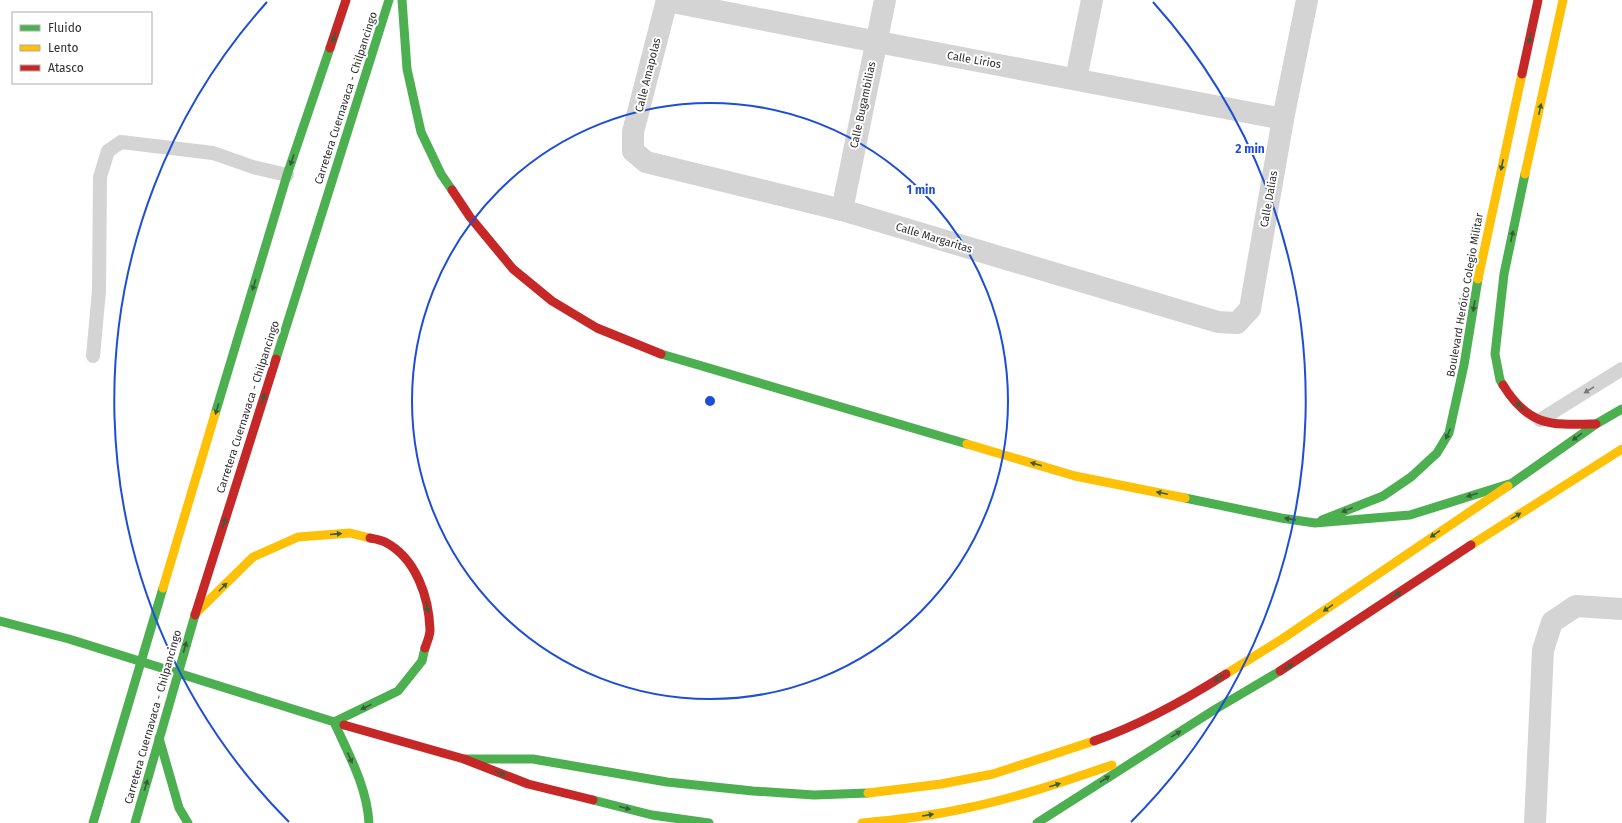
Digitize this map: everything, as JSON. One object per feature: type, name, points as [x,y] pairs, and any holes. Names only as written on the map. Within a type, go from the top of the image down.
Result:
[{"type":"main road","points":[[93,823],[287,175],[346,0]]},
{"type":"main road","name":"Carretera Cuernavaca - Chilpancingo","points":[[135,823],[195,614],[389,0]]},
{"type":"main road","points":[[402,0],[407,69],[421,132],[441,174],[470,217],[513,269],[552,301],[597,328],[649,350],[1075,476],[1273,516],[1315,523],[1410,515],[1509,484]]},
{"type":"main road","name":"Boulevard Heróico Colegio Militar","points":[[1315,523],[1383,496],[1411,477],[1437,453],[1449,433],[1456,409],[1480,268],[1538,0]]},
{"type":"main road","points":[[1563,0],[1504,274],[1495,354],[1500,380],[1512,399],[1528,414],[1540,420],[1560,425],[1596,424]]},
{"type":"main road","points":[[1480,268],[1504,274]]},
{"type":"main road","points":[[464,759],[533,759],[667,782],[753,791],[814,795],[873,793],[941,784],[993,774],[1120,732],[1199,691],[1282,639],[1552,456],[1596,424],[1622,409]]},
{"type":"main road","points":[[1037,823],[1214,710],[1287,668],[1493,530],[1622,449]]},
{"type":"main road","points":[[195,614],[252,557],[298,537],[350,533],[385,542],[408,560],[419,579],[426,602],[430,631],[422,661],[398,691],[334,722]]},
{"type":"main road","points":[[0,620],[69,639],[334,722],[464,759],[528,784],[652,815],[709,823]]},
{"type":"main road","points":[[334,722],[359,780],[370,812],[369,823]]},
{"type":"main road","points":[[159,738],[179,808],[188,823]]},
{"type":"main road","points":[[862,823],[895,820],[963,809],[1051,786],[1143,755]]},
{"type":"street","name":"Calle Bugambilias","points":[[842,210],[884,0]]},
{"type":"street","points":[[1076,79],[1092,0]]},
{"type":"street","name":"Calle Dalias","points":[[1237,323],[1250,309],[1283,118],[1307,0]]},
{"type":"street","name":"Calle Lirios","points":[[667,1],[876,43],[1283,118]]},
{"type":"street","name":"Calle Amapolas","points":[[633,151],[633,132],[667,1]]},
{"type":"street","name":"Calle Margaritas","points":[[633,151],[646,162],[842,210],[1218,322],[1237,323]]},
{"type":"street","points":[[1535,823],[1543,650],[1552,622],[1576,606],[1622,609]]},
{"type":"lane","points":[[93,356],[99,291],[100,177],[108,152],[121,142],[213,152],[253,167],[287,175]]},
{"type":"lane","points":[[1540,420],[1622,369]]},
{"type":"traffic: fast","points":[[276,359],[389,0]]},
{"type":"traffic: fast","points":[[402,0],[407,69],[421,132],[441,174],[452,190]]},
{"type":"traffic: fast","points":[[215,414],[287,175],[330,48]]},
{"type":"traffic: fast","points":[[1503,385],[1500,380],[1495,354],[1504,274],[1525,174]]},
{"type":"traffic: fast","points":[[1322,520],[1383,496],[1411,477],[1437,453],[1449,433],[1464,365],[1478,279]]},
{"type":"traffic: fast","points":[[661,354],[967,444]]},
{"type":"traffic: fast","points":[[1508,486],[1596,424],[1622,409]]},
{"type":"traffic: fast","points":[[1185,498],[1281,518],[1315,523],[1410,515],[1509,484]]},
{"type":"traffic: fast","points":[[93,823],[163,588]]},
{"type":"traffic: fast","points":[[135,823],[195,615]]},
{"type":"traffic: fast","points":[[0,621],[69,639],[344,725]]},
{"type":"traffic: fast","points":[[369,823],[368,810],[361,784],[334,722],[398,691],[422,661],[425,648]]},
{"type":"traffic: fast","points":[[1037,823],[1214,710],[1280,671]]},
{"type":"traffic: fast","points":[[159,738],[179,808],[188,823]]},
{"type":"traffic: fast","points":[[464,759],[533,759],[667,782],[753,791],[814,795],[868,793]]},
{"type":"traffic: fast","points":[[593,800],[652,815],[709,823]]},
{"type":"traffic: slow","points":[[1525,174],[1563,0]]},
{"type":"traffic: slow","points":[[1478,279],[1522,74]]},
{"type":"traffic: slow","points":[[163,588],[215,414]]},
{"type":"traffic: slow","points":[[967,444],[1075,476],[1185,498]]},
{"type":"traffic: slow","points":[[1471,545],[1622,449]]},
{"type":"traffic: slow","points":[[1226,674],[1282,639],[1508,486]]},
{"type":"traffic: slow","points":[[195,614],[253,557],[298,537],[350,533],[370,538]]},
{"type":"traffic: slow","points":[[868,793],[941,784],[993,774],[1094,741]]},
{"type":"traffic: slow","points":[[862,823],[925,816],[981,805],[1038,790],[1112,765]]},
{"type":"traffic: jam","points":[[330,48],[346,0]]},
{"type":"traffic: jam","points":[[1522,74],[1538,0]]},
{"type":"traffic: jam","points":[[452,190],[470,217],[513,269],[552,301],[597,328],[661,354]]},
{"type":"traffic: jam","points":[[195,615],[276,359]]},
{"type":"traffic: jam","points":[[1503,385],[1522,409],[1542,421],[1566,424],[1596,424]]},
{"type":"traffic: jam","points":[[370,538],[383,541],[396,549],[413,568],[423,592],[429,617],[430,632],[425,648]]},
{"type":"traffic: jam","points":[[1280,671],[1471,545]]},
{"type":"traffic: jam","points":[[1094,741],[1111,735],[1162,711],[1226,674]]},
{"type":"traffic: jam","points":[[344,725],[464,759],[528,784],[593,800]]}]
